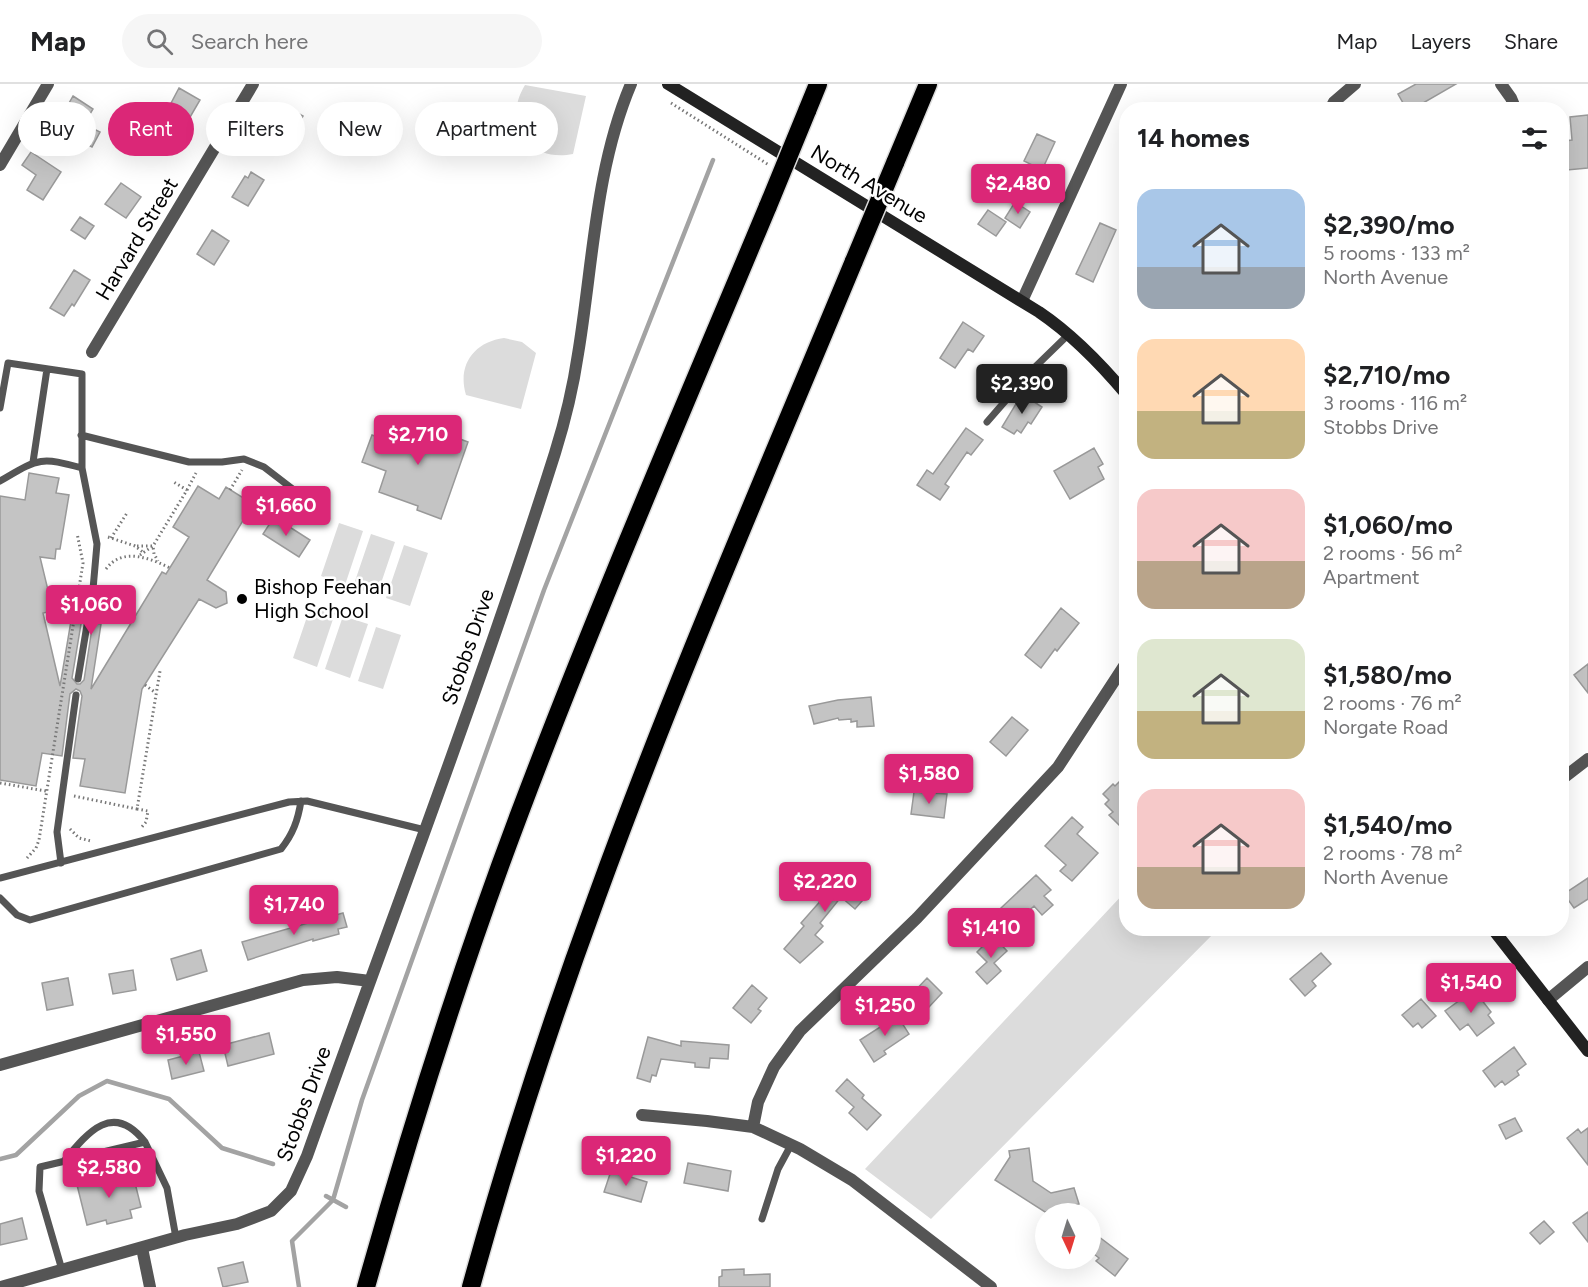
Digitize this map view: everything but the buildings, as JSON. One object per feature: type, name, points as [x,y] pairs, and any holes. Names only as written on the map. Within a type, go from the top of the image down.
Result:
[{"type":"highway","points":[[366,1287],[443,1030],[519,814],[590,633],[818,84]]},
{"type":"highway","points":[[471,1287],[543,1052],[615,848],[677,689],[928,84]]},
{"type":"main road","name":"North Avenue","points":[[668,84],[1022,301],[1070,334],[1106,369],[1119,385]]},
{"type":"main road","points":[[1498,936],[1588,1051]]},
{"type":"street","points":[[0,165],[48,84]]},
{"type":"street","name":"Harvard Street","points":[[92,352],[253,84]]},
{"type":"street","name":"Stobbs Drive","points":[[176,1238],[237,1224],[272,1211],[291,1191],[307,1155],[425,830],[555,452],[579,352],[602,182],[620,111],[631,84]]},
{"type":"street","points":[[1022,301],[1078,183],[1121,84]]},
{"type":"street","points":[[1334,102],[1355,84]]},
{"type":"street","points":[[1501,84],[1513,102]]},
{"type":"street","points":[[753,1127],[758,1102],[774,1067],[800,1031],[917,918],[1058,767],[1119,674]]},
{"type":"street","points":[[1569,774],[1588,759]]},
{"type":"street","points":[[1548,1000],[1588,967]]},
{"type":"street","points":[[0,1065],[303,980],[337,977],[370,981]]},
{"type":"street","points":[[642,1115],[753,1127],[790,1145],[852,1180],[991,1287]]},
{"type":"street","points":[[1,1287],[176,1238]]},
{"type":"street","points":[[142,1248],[150,1287]]},
{"type":"lane","points":[[987,422],[1034,368],[1070,334]]},
{"type":"lane","points":[[0,408],[8,363],[82,374],[82,468],[97,544],[93,589],[78,679]]},
{"type":"lane","points":[[33,462],[47,369]]},
{"type":"lane","points":[[81,435],[189,462],[244,459],[264,467],[303,497]]},
{"type":"lane","points":[[0,481],[33,462],[51,459],[82,468]]},
{"type":"lane","points":[[61,863],[57,832],[76,695]]},
{"type":"lane","points":[[0,898],[17,915],[30,920],[281,849],[290,838],[298,820],[301,801]]},
{"type":"lane","points":[[0,878],[289,802],[307,801],[425,830]]},
{"type":"lane","points":[[64,1161],[83,1138],[103,1124],[119,1122],[135,1128],[145,1142],[167,1188],[176,1238]]},
{"type":"lane","points":[[62,1270],[39,1191],[40,1167],[145,1142]]},
{"type":"lane","points":[[762,1219],[778,1169],[790,1145]]},
{"type":"path","points":[[138,556],[153,546],[187,490],[172,481]]},
{"type":"path","points":[[127,513],[110,537],[135,546],[150,558]]},
{"type":"path","points":[[21,861],[30,856],[36,848],[46,791],[83,564],[77,533]]},
{"type":"path","points":[[135,546],[153,546]]},
{"type":"path","points":[[153,546],[154,554],[159,562]]},
{"type":"path","points":[[105,575],[110,564],[122,558],[138,556],[150,558],[170,568]]},
{"type":"path","points":[[50,599],[78,593]]},
{"type":"path","points":[[137,809],[159,671]]},
{"type":"path","points":[[145,685],[156,693]]},
{"type":"path","points":[[0,783],[46,791]]},
{"type":"path","points":[[69,795],[148,811],[144,826],[138,830]]},
{"type":"path","points":[[66,824],[80,838],[94,842]]},
{"type":"shaded area","points":[[525,85],[586,96],[573,154],[558,155],[558,102],[518,102]]},
{"type":"shaded area","points":[[504,338],[522,342],[536,353],[521,409],[466,395],[464,374],[470,357],[484,344]]},
{"type":"shaded area","points":[[339,523],[363,531],[345,585],[321,576]]},
{"type":"shaded area","points":[[371,534],[395,542],[377,595],[353,587]]},
{"type":"shaded area","points":[[404,545],[428,553],[410,606],[386,598]]},
{"type":"shaded area","points":[[311,605],[335,613],[317,667],[293,658]]},
{"type":"shaded area","points":[[343,616],[368,624],[350,678],[325,669]]},
{"type":"shaded area","points":[[376,627],[401,635],[383,689],[358,681]]},
{"type":"shaded area","points":[[1119,898],[1119,936],[1211,936],[931,1219],[865,1169]]},
{"type":"waterway","points":[[299,1287],[292,1241],[333,1200],[362,1100],[544,590],[713,160]]},
{"type":"waterway","points":[[0,1159],[16,1155],[79,1096],[107,1081],[169,1099],[222,1148],[273,1164]]},
{"type":"waterway","points":[[326,1196],[346,1207]]},
{"type":"place","name":"Bishop Feehan High School","points":[[242,599]]}]
